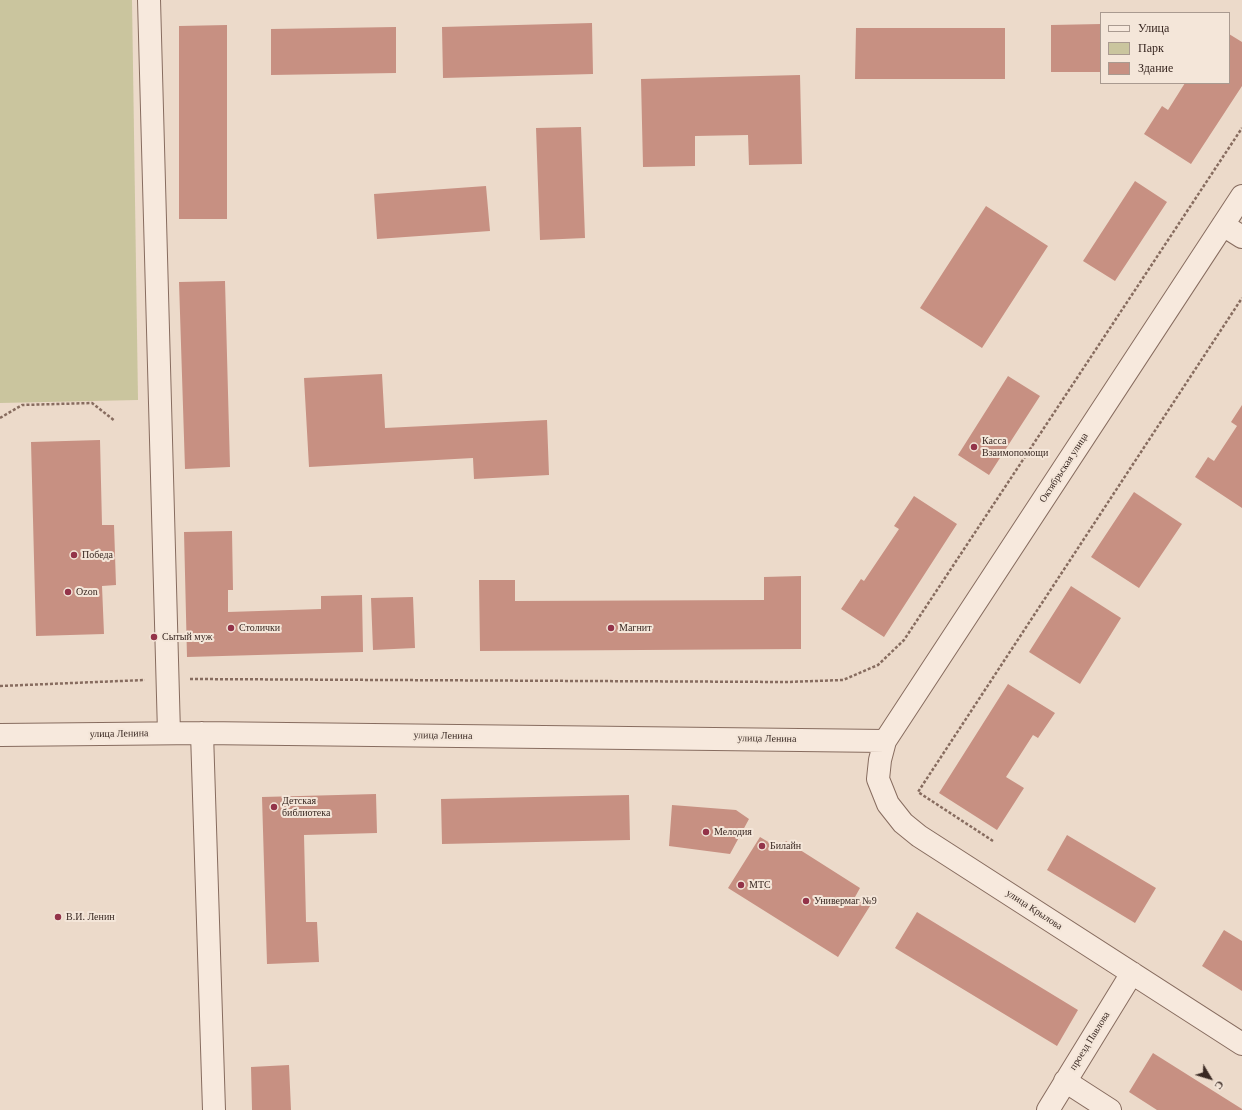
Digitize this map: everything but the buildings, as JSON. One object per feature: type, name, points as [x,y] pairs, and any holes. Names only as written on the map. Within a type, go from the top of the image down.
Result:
[{"type":"street","points":[[149,0],[169,733]]},
{"type":"street","name":"Октябрьская улица","points":[[885,741],[1242,196]]},
{"type":"street","points":[[1223,225],[1242,237]]},
{"type":"street","points":[[202,733],[214,1110]]},
{"type":"street","name":"улица Ленина","points":[[0,735],[202,733],[885,741]]},
{"type":"street","name":"улица Крылова","points":[[885,741],[880,760],[878,780],[888,804],[903,823],[919,836],[1242,1044]]},
{"type":"street","name":"проезд Павлова","points":[[1048,1110],[1132,973]]},
{"type":"street","points":[[1066,1081],[1110,1110]]},
{"type":"path","points":[[0,686],[168,679],[787,682],[844,680],[878,666],[904,640],[1242,128]]},
{"type":"path","points":[[993,841],[918,792],[1242,298]]},
{"type":"path","points":[[0,418],[22,405],[92,403],[115,421]]},
{"type":"green space","points":[[0,0],[132,0],[138,400],[0,403]]},
{"type":"place","name":"Касса Взаимопомощи","points":[[974,447]]},
{"type":"place","name":"Победа","points":[[74,555]]},
{"type":"place","name":"Ozon","points":[[68,592]]},
{"type":"place","name":"Столички","points":[[231,628]]},
{"type":"place","name":"Магнит","points":[[611,628]]},
{"type":"place","name":"Сытый муж","points":[[154,637]]},
{"type":"place","name":"Детская библиотека","points":[[274,807]]},
{"type":"place","name":"Мелодия","points":[[706,832]]},
{"type":"place","name":"Билайн","points":[[762,846]]},
{"type":"place","name":"МТС","points":[[741,885]]},
{"type":"place","name":"Универмаг №9","points":[[806,901]]},
{"type":"place","name":"В.И. Ленин","points":[[58,917]]}]
